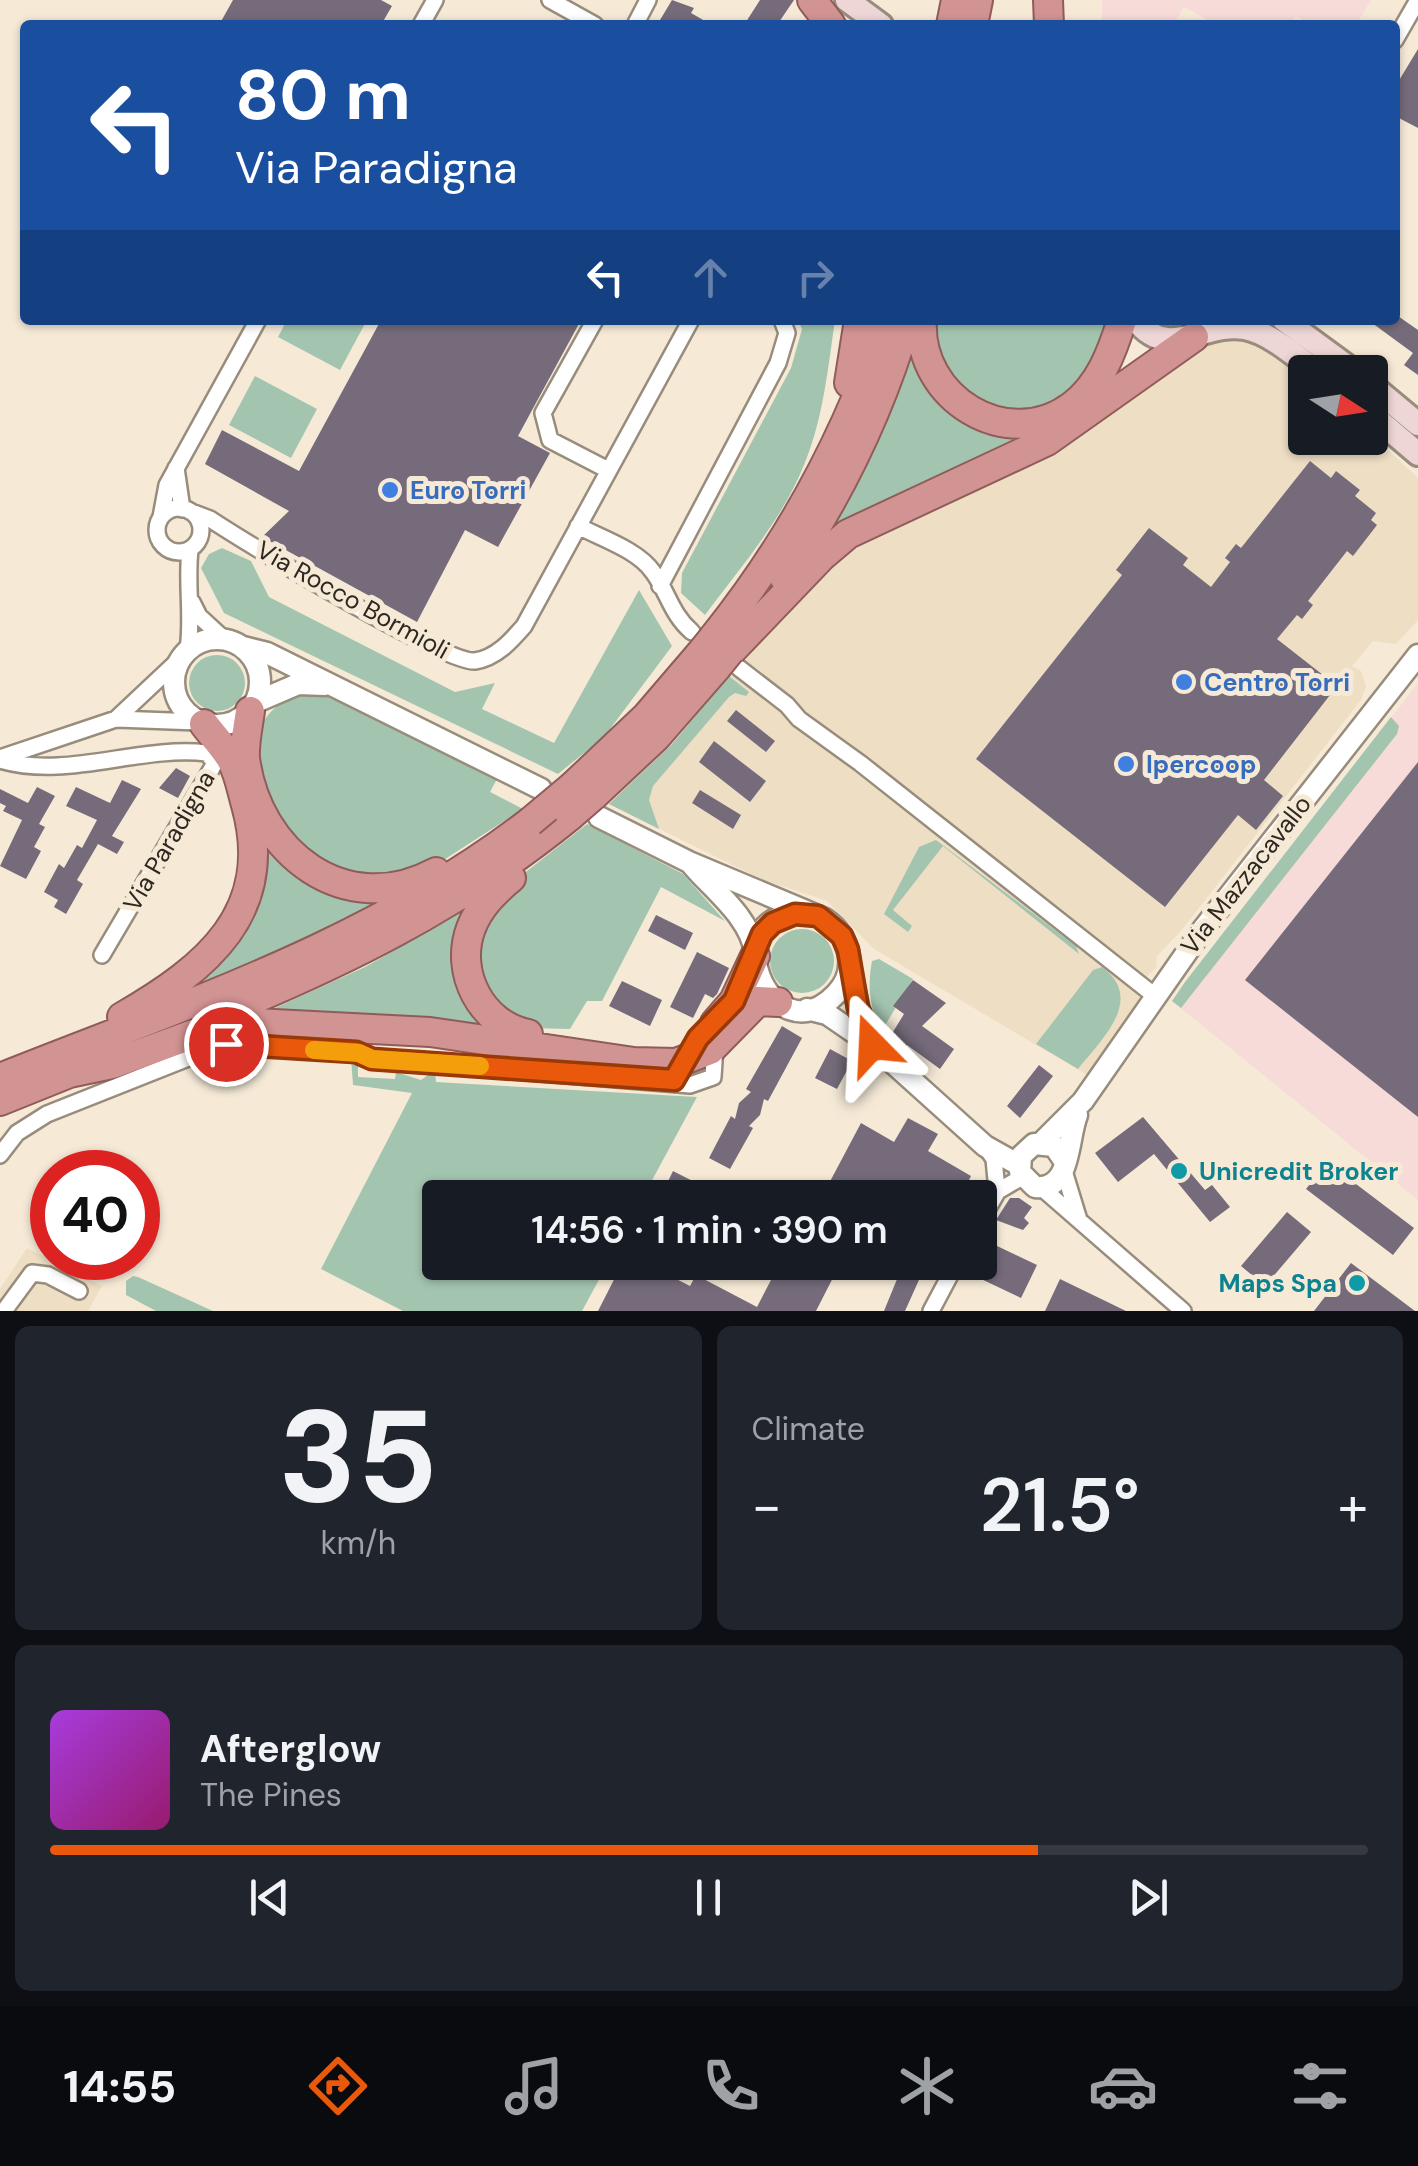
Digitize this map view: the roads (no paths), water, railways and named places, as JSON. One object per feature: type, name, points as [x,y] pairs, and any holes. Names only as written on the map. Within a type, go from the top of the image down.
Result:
[{"type":"highway","points":[[812,0],[828,20]]},
{"type":"highway","points":[[808,499],[846,392],[857,325]]},
{"type":"highway","points":[[718,652],[808,499],[851,414],[884,325]]},
{"type":"highway","points":[[754,956],[734,1001],[711,1037],[659,1045],[513,1030],[495,1020],[482,1005],[470,978],[466,954],[478,913],[624,769],[795,562],[836,493],[875,410],[905,325]]},
{"type":"highway","points":[[922,325],[925,355],[944,389],[976,414],[1017,424],[1051,417],[1082,396],[1106,364],[1120,325]]},
{"type":"highway","points":[[0,1101],[358,954],[478,884],[586,806],[635,728],[848,534],[1047,441],[1204,328]]},
{"type":"highway","points":[[253,707],[246,759],[264,820],[275,839],[296,860],[334,880],[372,888],[406,884],[530,822],[586,806]]},
{"type":"highway","points":[[0,1077],[126,1015],[185,976],[224,940],[246,900],[256,864],[253,837],[232,761],[201,723]]},
{"type":"highway","points":[[0,1077],[344,938],[442,884],[530,822]]},
{"type":"highway","points":[[69,1073],[112,1064],[202,1031],[255,1024],[430,1032],[647,1063],[677,1071],[711,1037],[758,1001],[789,1006]]},
{"type":"main road","points":[[822,0],[848,20]]},
{"type":"main road","points":[[847,0],[874,20]]},
{"type":"main road","points":[[1140,325],[1163,340],[1204,328],[1252,330],[1291,355]]},
{"type":"main road","points":[[1292,325],[1333,355]]},
{"type":"main road","points":[[1388,399],[1418,424]]},
{"type":"main road","points":[[1388,428],[1418,454]]},
{"type":"street","points":[[550,0],[585,20]]},
{"type":"street","points":[[1400,31],[1418,0]]},
{"type":"street","points":[[187,576],[156,532],[167,484],[255,325]]},
{"type":"street","points":[[592,325],[543,413],[550,440],[608,470]]},
{"type":"street","name":"Via Rocco Bormioli","points":[[234,535],[416,637],[463,660],[478,660],[510,642],[524,626],[688,325]]},
{"type":"street","points":[[660,586],[778,364],[787,333],[784,325]]},
{"type":"street","points":[[176,468],[185,510],[199,522],[187,576],[192,602],[199,616],[233,643],[260,672],[253,707]]},
{"type":"street","points":[[161,517],[185,510],[234,535]]},
{"type":"street","points":[[578,526],[637,557],[652,570],[674,612],[718,652],[787,705],[798,719],[1155,996]]},
{"type":"street","points":[[163,546],[176,553],[234,535]]},
{"type":"street","points":[[192,602],[185,653],[174,686],[177,700],[201,723]]},
{"type":"street","name":"Via Paradigna","points":[[116,719],[198,643],[233,643],[267,652],[541,788]]},
{"type":"street","name":"Via Mazzacavallo","points":[[1028,1158],[1083,1101],[1209,920],[1418,655]]},
{"type":"street","name":"Via Paradigna","points":[[0,759],[116,719],[220,726],[237,721],[253,707],[298,684],[336,686]]},
{"type":"street","name":"Via Paradigna","points":[[0,759],[53,766],[178,750],[208,753],[215,762],[102,955]]},
{"type":"street","points":[[586,806],[686,860],[837,929],[850,958],[858,1008],[875,1046]]},
{"type":"street","points":[[686,860],[753,940],[761,986],[789,1006],[827,1014],[875,1046],[985,1146],[994,1159],[996,1180]]},
{"type":"street","points":[[754,956],[762,934],[773,923],[795,914],[810,914]]},
{"type":"street","points":[[789,1006],[816,1007],[836,994],[845,981],[850,958]]},
{"type":"street","points":[[0,1155],[16,1133],[47,1114],[232,1044],[356,1052],[372,1059],[677,1071]]},
{"type":"street","name":"Via Mazzacavallo","points":[[1065,1167],[1068,1138],[1083,1101]]},
{"type":"street","points":[[970,1130],[1028,1158]]},
{"type":"street","points":[[985,1146],[1028,1158]]},
{"type":"street","points":[[996,1180],[1006,1169],[1054,1146],[1065,1167],[1080,1224]]},
{"type":"street","points":[[1028,1158],[1028,1184],[1042,1188],[1052,1186],[1065,1167]]},
{"type":"street","points":[[997,1193],[1028,1158]]},
{"type":"street","points":[[1042,1188],[1182,1311]]},
{"type":"street","points":[[4,1311],[24,1279],[36,1272],[79,1291]]},
{"type":"street","points":[[931,1311],[947,1280]]},
{"type":"place","name":"Euro Torri","points":[[390,490]]},
{"type":"place","name":"Centro Torri","points":[[1184,682]]},
{"type":"place","name":"Ipercoop","points":[[1126,764]]},
{"type":"place","name":"Unicredit Broker","points":[[1179,1171]]},
{"type":"place","name":"Maps Spa","points":[[1357,1283]]}]
